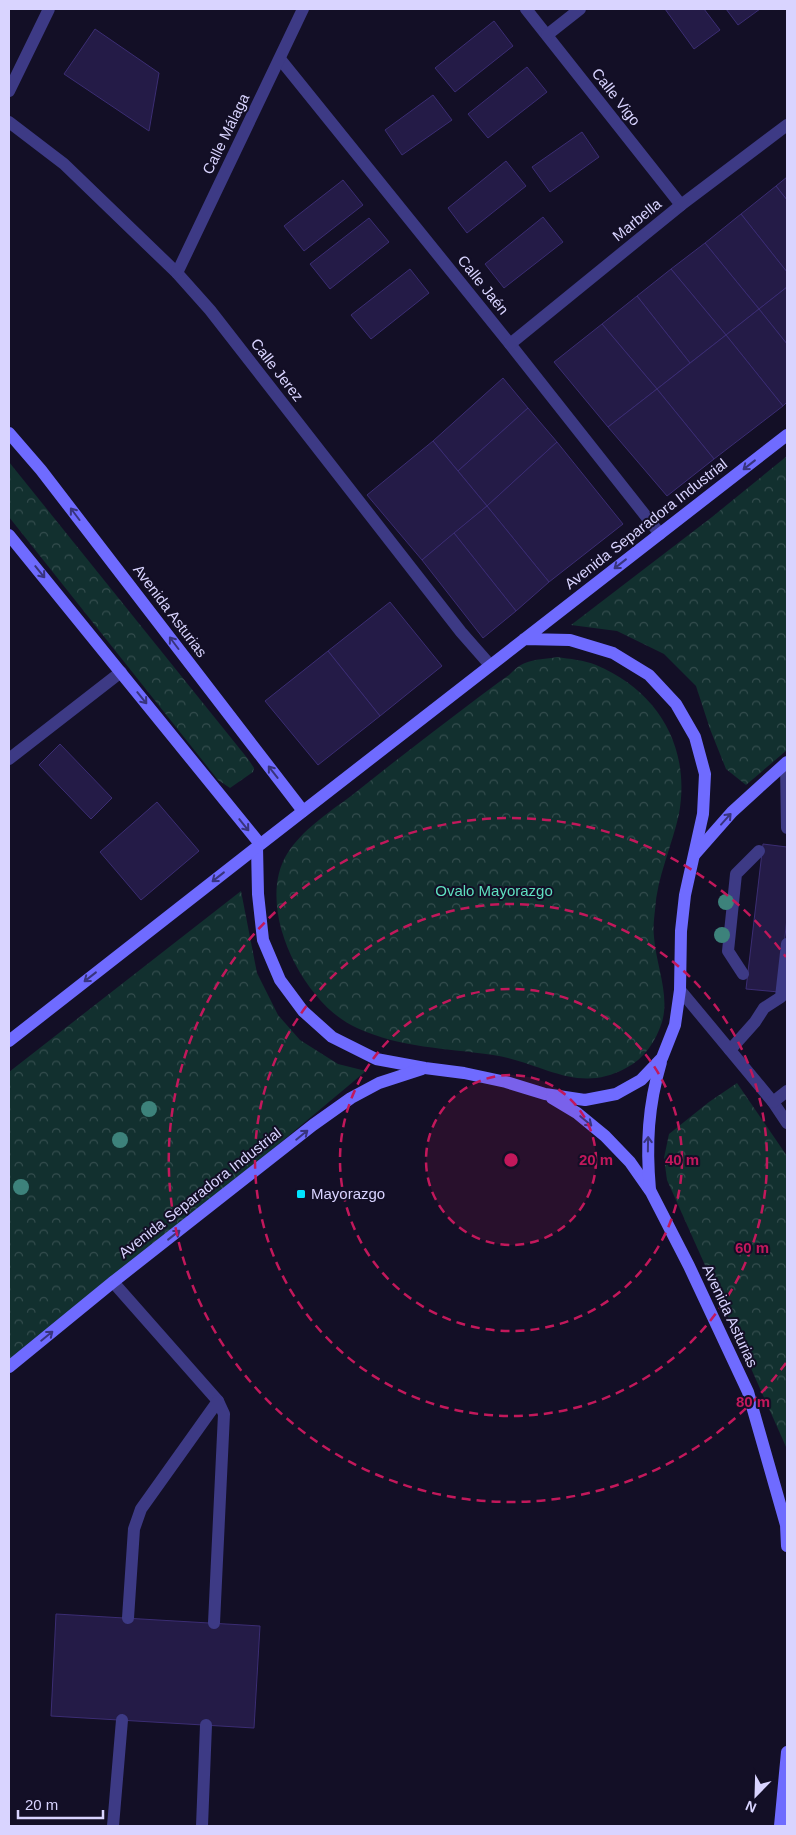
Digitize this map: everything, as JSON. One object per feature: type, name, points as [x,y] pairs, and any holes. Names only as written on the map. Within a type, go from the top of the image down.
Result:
[{"type":"main road","name":"Avenida Asturias","points":[[9,434],[42,470],[303,811]]},
{"type":"main road","name":"Avenida Separadora Industrial","points":[[258,846],[787,435]]},
{"type":"main road","points":[[9,535],[121,672],[258,846],[258,894],[263,940],[280,980],[303,1012],[332,1037],[376,1059],[464,1073],[498,1080],[545,1094],[585,1100],[616,1094],[641,1080],[662,1058]]},
{"type":"main road","name":"Avenida Asturias","points":[[524,639],[570,640],[613,653],[649,675],[676,704],[695,737],[706,774],[703,814],[686,895],[681,931],[680,990],[675,1024],[662,1058],[653,1091],[648,1124],[647,1159],[651,1192]]},
{"type":"main road","points":[[694,856],[732,812],[786,763]]},
{"type":"main road","points":[[9,1041],[258,846]]},
{"type":"main road","name":"Avenida Separadora Industrial","points":[[9,1367],[113,1282],[313,1125],[351,1098],[379,1083],[425,1068]]},
{"type":"main road","name":"Avenida Asturias","points":[[545,1094],[577,1113],[605,1136],[630,1162],[651,1192],[689,1266],[748,1392],[786,1525],[787,1546]]},
{"type":"main road","points":[[780,1826],[787,1752]]},
{"type":"street","points":[[9,91],[49,9]]},
{"type":"street","name":"Calle Málaga","points":[[177,273],[304,9]]},
{"type":"street","name":"Calle Vigo","points":[[526,9],[681,205]]},
{"type":"street","points":[[547,35],[580,9]]},
{"type":"street","name":"Calle Jaén","points":[[280,58],[660,534]]},
{"type":"street","name":"Calle Jerez","points":[[9,122],[64,164],[177,273],[210,310],[455,624],[490,665]]},
{"type":"street","name":"Marbella","points":[[510,344],[681,205],[787,125]]},
{"type":"street","points":[[9,759],[121,672]]},
{"type":"street","points":[[786,763],[787,827]]},
{"type":"street","points":[[743,974],[728,952],[736,874],[759,851]]},
{"type":"street","points":[[730,1050],[755,1022],[764,1008],[781,997],[787,944]]},
{"type":"street","points":[[680,990],[773,1102],[787,1123]]},
{"type":"street","points":[[773,1102],[787,1091]]},
{"type":"street","points":[[113,1282],[218,1401],[224,1414],[214,1623]]},
{"type":"street","points":[[128,1618],[134,1529],[141,1509],[218,1401]]},
{"type":"street","points":[[114,1826],[122,1720]]},
{"type":"street","points":[[202,1826],[206,1725]]},
{"type":"green space","points":[[787,456],[787,750],[746,785],[726,769],[696,686],[664,654],[617,631],[571,625],[712,517]]},
{"type":"green space","points":[[9,462],[248,759],[254,768],[253,772],[230,788],[218,780],[9,517]]},
{"type":"green space","name":"Ovalo Mayorazgo","points":[[557,657],[596,665],[618,676],[637,690],[653,706],[665,724],[674,744],[680,766],[679,814],[656,898],[654,920],[655,948],[664,991],[662,1022],[653,1043],[638,1060],[626,1068],[608,1075],[591,1078],[575,1078],[493,1055],[390,1040],[357,1028],[337,1016],[319,999],[303,977],[290,953],[281,927],[277,901],[278,876],[287,854],[300,837],[316,822],[518,667],[532,661]]},
{"type":"green space","points":[[241,891],[257,973],[278,1015],[300,1040],[338,1064],[366,1071],[67,1321],[9,1367],[9,1072]]},
{"type":"green space","points":[[737,1083],[787,1156],[787,1449],[667,1180],[664,1158],[669,1134],[709,1102]]},
{"type":"building","points":[[665,9],[704,9],[720,30],[694,49]]},
{"type":"building","points":[[726,9],[760,9],[738,25]]},
{"type":"building","points":[[494,21],[513,46],[455,92],[435,68]]},
{"type":"building","points":[[95,29],[159,73],[149,131],[64,74]]},
{"type":"building","points":[[527,67],[547,92],[488,138],[468,114]]},
{"type":"building","points":[[433,95],[452,120],[402,155],[385,130]]},
{"type":"building","points":[[582,132],[599,157],[550,192],[532,167]]},
{"type":"building","points":[[506,161],[526,186],[467,233],[448,208]]},
{"type":"building","points":[[787,177],[787,200],[776,186]]},
{"type":"building","points":[[343,180],[363,205],[304,251],[284,226]]},
{"type":"building","points":[[776,186],[787,200],[787,272],[741,214]]},
{"type":"building","points":[[741,214],[787,272],[787,287],[759,309],[705,243]]},
{"type":"building","points":[[543,217],[563,242],[504,288],[485,264]]},
{"type":"building","points":[[369,218],[389,242],[330,289],[310,264]]},
{"type":"building","points":[[705,243],[759,309],[726,335],[671,269]]},
{"type":"building","points":[[410,269],[429,293],[371,339],[351,315]]},
{"type":"building","points":[[671,269],[726,335],[690,363],[637,296]]},
{"type":"building","points":[[787,287],[787,344],[759,309]]},
{"type":"building","points":[[637,296],[690,363],[657,389],[602,324]]},
{"type":"building","points":[[759,309],[787,344],[787,402],[783,406],[726,335]]},
{"type":"building","points":[[602,324],[657,389],[608,427],[554,362]]},
{"type":"building","points":[[726,335],[783,406],[714,459],[657,389]]},
{"type":"building","points":[[503,378],[528,408],[458,471],[433,441]]},
{"type":"building","points":[[657,389],[714,459],[667,496],[608,427]]},
{"type":"building","points":[[528,408],[557,442],[487,506],[458,471]]},
{"type":"building","points":[[433,441],[487,506],[422,560],[367,495]]},
{"type":"building","points":[[557,442],[623,524],[549,582],[487,506]]},
{"type":"building","points":[[487,506],[549,582],[516,611],[454,533]]},
{"type":"building","points":[[454,533],[516,611],[483,638],[422,560]]},
{"type":"building","points":[[390,602],[442,666],[380,716],[328,651]]},
{"type":"building","points":[[328,651],[380,716],[318,765],[265,701]]},
{"type":"building","points":[[60,744],[112,798],[91,819],[39,765]]},
{"type":"building","points":[[157,802],[199,851],[141,900],[100,852]]},
{"type":"building","points":[[763,844],[787,847],[787,918],[779,992],[746,989]]},
{"type":"building","points":[[56,1614],[260,1626],[254,1728],[51,1716]]},
{"type":"place","name":"Mayorazgo","points":[[301,1194]]}]
